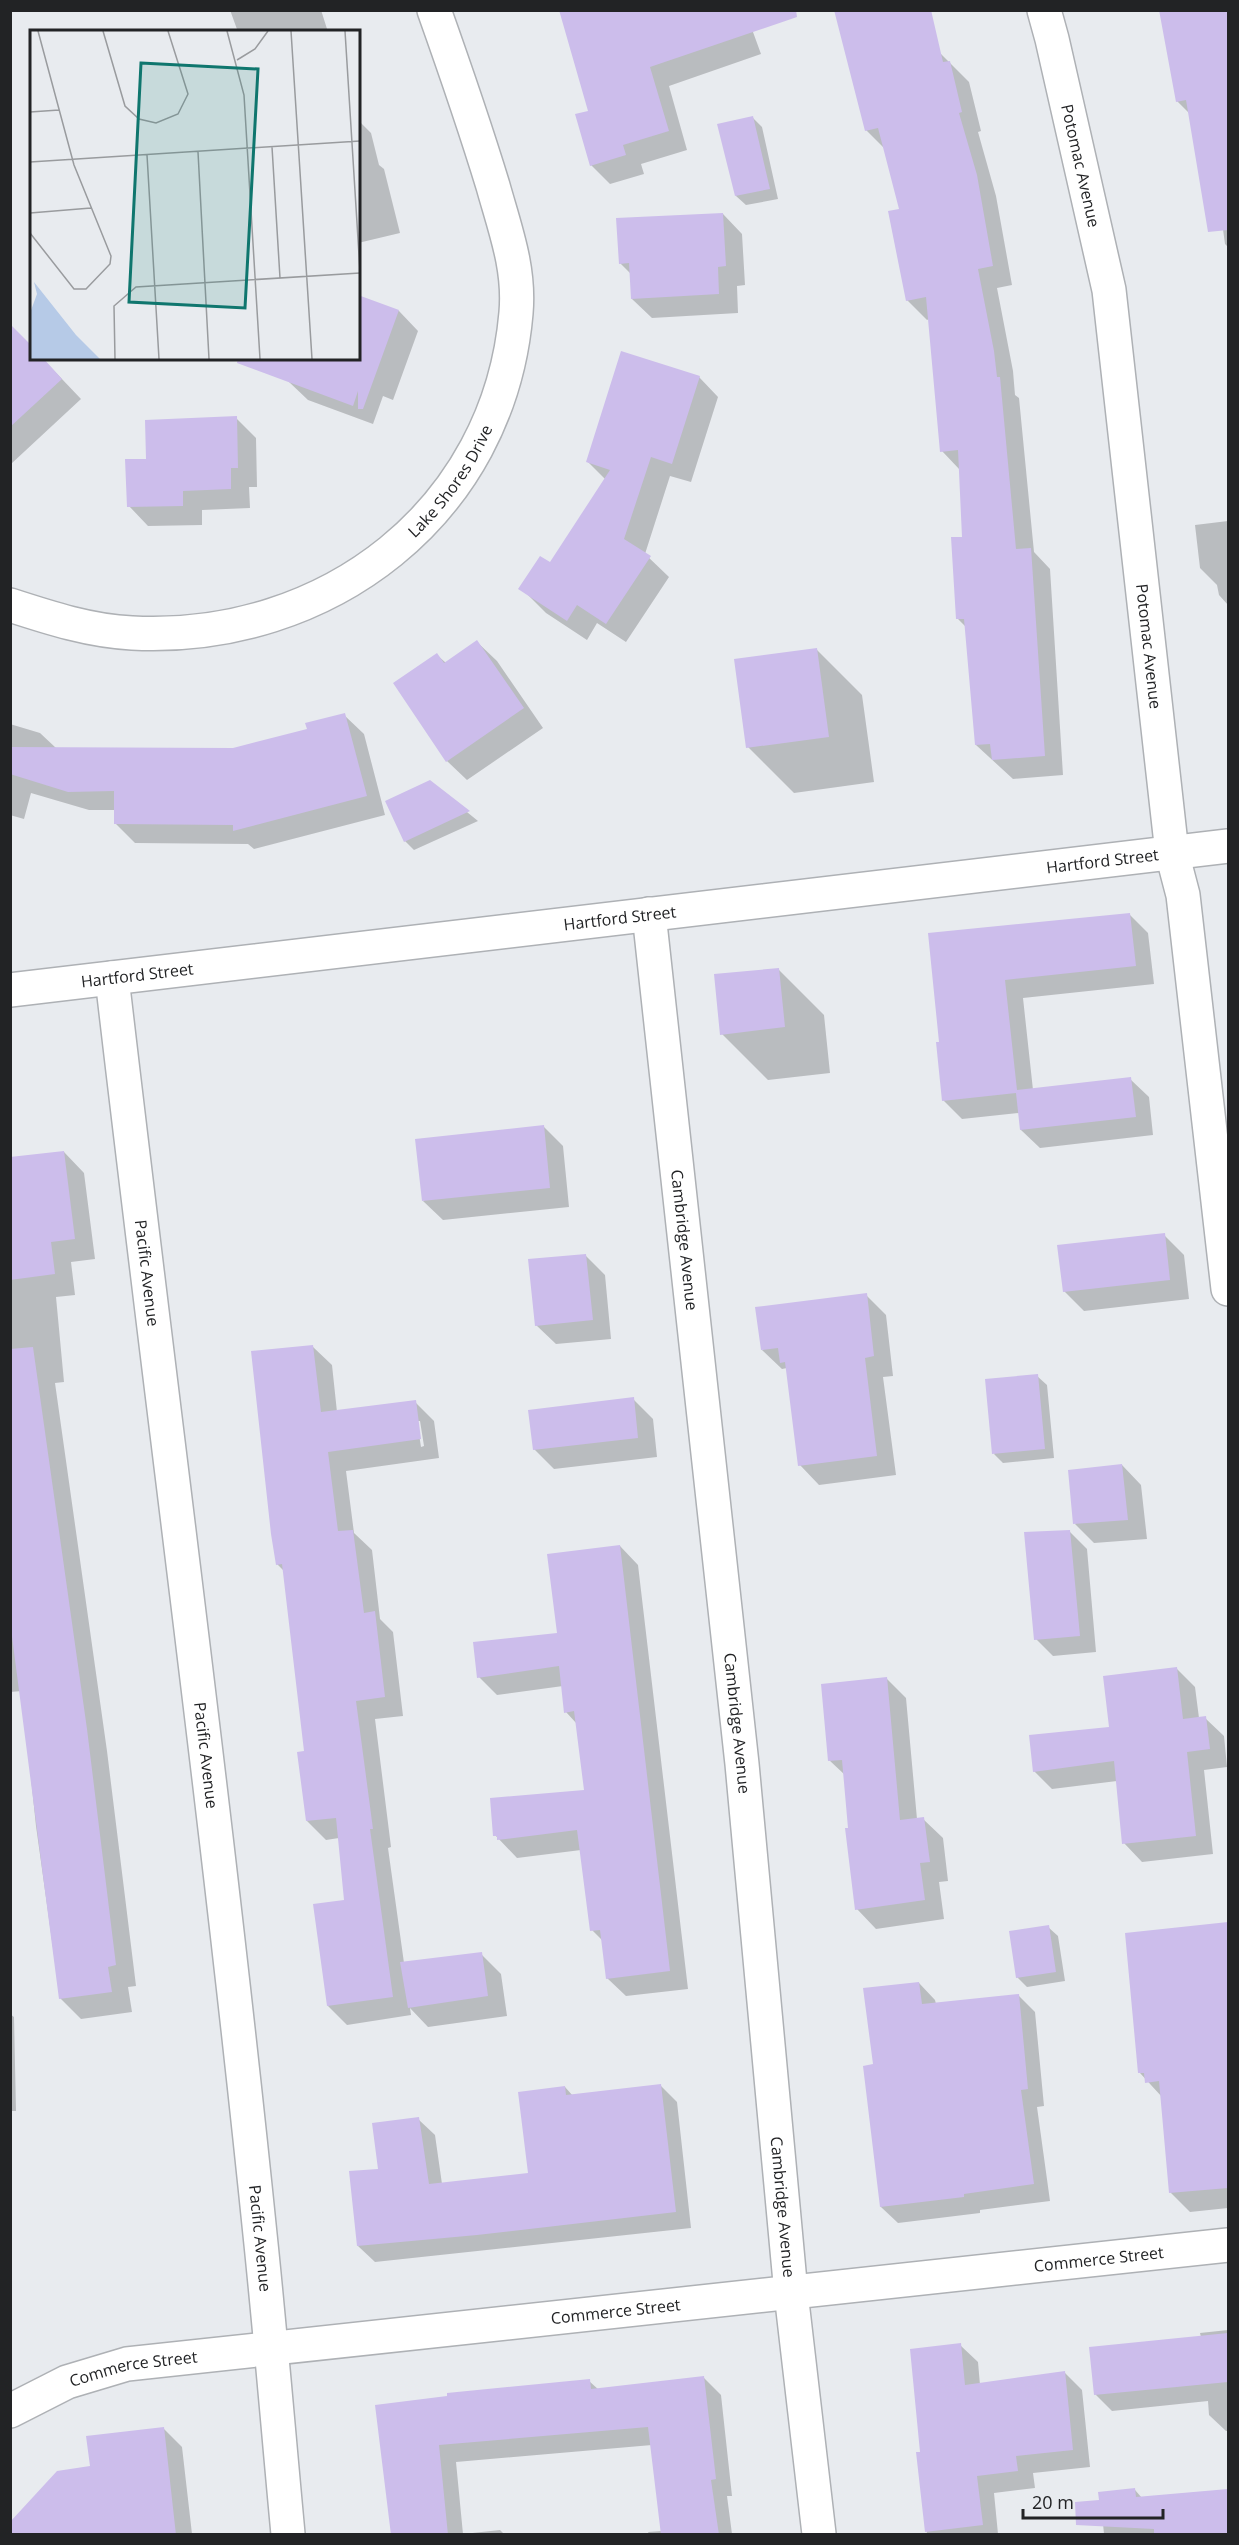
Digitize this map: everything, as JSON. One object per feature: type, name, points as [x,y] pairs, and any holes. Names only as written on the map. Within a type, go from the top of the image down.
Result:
[{"type":"street","name":"Lake Shores Drive","points":[[10,604],[67,623],[131,633],[195,632],[246,623],[295,608],[362,574],[418,528],[457,482],[487,429],[507,372],[516,312],[515,264],[472,116],[434,10]]},
{"type":"street","name":"Potomac Avenue","points":[[1044,10],[1109,291],[1172,853],[1183,895],[1228,1289]]},
{"type":"street","name":"Hartford Street","points":[[10,990],[1228,846]]},
{"type":"street","name":"Cambridge Avenue","points":[[649,915],[741,1752],[791,2293],[819,2535]]},
{"type":"street","name":"Pacific Avenue","points":[[112,978],[159,1383],[196,1667],[258,2222],[288,2535]]},
{"type":"street","name":"Commerce Street","points":[[10,2411],[67,2382],[127,2364],[1228,2245]]},
{"type":"building","points":[[559,10],[796,10],[797,17],[650,67],[669,131],[623,145],[626,155],[590,166],[575,114],[588,111]]},
{"type":"building","points":[[834,10],[931,10],[943,62],[950,61],[962,112],[959,113],[977,175],[993,266],[978,269],[997,377],[1000,377],[1016,549],[1031,548],[1045,756],[992,760],[990,744],[975,745],[964,619],[956,619],[951,537],[962,537],[958,450],[940,452],[926,297],[906,301],[888,211],[899,209],[878,128],[865,131]]},
{"type":"building","points":[[1159,10],[1228,10],[1228,230],[1208,232],[1186,100],[1176,102]]},
{"type":"building","points":[[753,116],[770,189],[735,196],[717,124]]},
{"type":"building","points":[[723,213],[726,266],[718,267],[719,294],[631,299],[629,263],[619,264],[616,218]]},
{"type":"building","points":[[360,296],[399,310],[363,409],[358,409],[358,391],[353,406],[237,363],[238,360],[360,360]]},
{"type":"building","points":[[10,324],[30,344],[30,360],[45,360],[62,379],[10,427]]},
{"type":"building","points":[[621,351],[700,376],[672,464],[651,457],[624,539],[651,556],[606,624],[577,605],[567,621],[518,589],[540,556],[550,562],[610,470],[586,462]]},
{"type":"building","points":[[237,416],[238,468],[231,468],[231,489],[183,491],[183,506],[127,507],[125,459],[146,459],[145,420]]},
{"type":"building","points":[[477,640],[524,708],[446,762],[393,683],[437,653],[444,663]]},
{"type":"building","points":[[817,648],[829,737],[746,748],[734,659]]},
{"type":"building","points":[[345,713],[367,796],[233,831],[233,825],[114,824],[114,791],[68,792],[10,774],[10,747],[233,748],[307,729],[305,723]]},
{"type":"building","points":[[430,780],[470,811],[404,842],[385,801]]},
{"type":"building","points":[[1130,913],[1136,966],[1005,980],[1017,1090],[1131,1077],[1136,1117],[1020,1130],[1016,1093],[942,1101],[936,1042],[939,1042],[928,933]]},
{"type":"building","points":[[779,968],[785,1027],[720,1035],[714,974]]},
{"type":"building","points":[[544,1125],[550,1188],[422,1201],[415,1139]]},
{"type":"building","points":[[64,1151],[75,1239],[51,1242],[55,1274],[10,1280],[10,1157]]},
{"type":"building","points":[[1165,1233],[1170,1280],[1063,1292],[1057,1245]]},
{"type":"building","points":[[586,1254],[593,1320],[535,1326],[528,1259]]},
{"type":"building","points":[[867,1293],[874,1356],[865,1358],[877,1456],[798,1466],[785,1362],[780,1363],[778,1348],[761,1350],[755,1307]]},
{"type":"building","points":[[313,1345],[321,1412],[416,1400],[421,1439],[328,1452],[338,1531],[353,1530],[364,1613],[375,1611],[385,1697],[356,1701],[373,1829],[370,1829],[393,1997],[327,2006],[313,1904],[344,1900],[336,1818],[306,1821],[297,1752],[304,1751],[282,1564],[276,1565],[271,1534],[251,1351]]},
{"type":"building","points":[[33,1347],[87,1729],[116,1965],[108,1967],[112,1992],[59,1999],[10,1621],[10,1349]]},
{"type":"building","points":[[1038,1374],[1045,1449],[992,1454],[985,1379]]},
{"type":"building","points":[[634,1397],[638,1438],[533,1450],[528,1410]]},
{"type":"building","points":[[1122,1464],[1128,1520],[1073,1524],[1068,1470]]},
{"type":"building","points":[[1070,1530],[1080,1636],[1034,1640],[1024,1532]]},
{"type":"building","points":[[620,1545],[670,1971],[606,1979],[600,1930],[590,1931],[577,1830],[497,1840],[497,1836],[493,1836],[490,1798],[584,1790],[574,1711],[564,1713],[559,1666],[477,1678],[473,1642],[557,1633],[547,1554]]},
{"type":"building","points":[[1177,1667],[1183,1719],[1206,1716],[1210,1749],[1187,1752],[1196,1836],[1122,1844],[1114,1761],[1033,1772],[1029,1735],[1109,1727],[1103,1676]]},
{"type":"building","points":[[887,1677],[900,1820],[924,1817],[930,1862],[920,1863],[925,1900],[855,1910],[845,1828],[848,1828],[842,1760],[828,1761],[821,1684]]},
{"type":"building","points":[[1228,1922],[1228,2188],[1169,2193],[1159,2081],[1145,2083],[1144,2073],[1138,2073],[1125,1933]]},
{"type":"building","points":[[1049,1925],[1056,1972],[1016,1978],[1009,1931]]},
{"type":"building","points":[[482,1952],[488,1996],[408,2008],[400,1962]]},
{"type":"building","points":[[919,1982],[922,2004],[1019,1994],[1028,2089],[1021,2090],[1034,2184],[964,2194],[964,2197],[880,2207],[863,2066],[873,2064],[863,1988]]},
{"type":"building","points":[[661,2084],[676,2212],[357,2246],[349,2171],[378,2169],[372,2123],[419,2117],[429,2184],[528,2173],[518,2092],[565,2086],[566,2095]]},
{"type":"building","points":[[1228,2333],[1228,2382],[1094,2395],[1089,2347]]},
{"type":"building","points":[[961,2343],[965,2385],[1065,2371],[1073,2450],[1016,2456],[1018,2471],[977,2476],[983,2525],[925,2532],[916,2452],[920,2452],[910,2349]]},
{"type":"building","points":[[704,2376],[716,2479],[711,2480],[719,2535],[661,2535],[648,2427],[439,2445],[448,2535],[391,2535],[375,2405],[447,2396],[447,2393],[590,2379],[591,2389]]},
{"type":"building","points":[[164,2427],[176,2535],[10,2535],[10,2522],[57,2471],[90,2466],[86,2436]]},
{"type":"building","points":[[1135,2488],[1136,2497],[1228,2489],[1228,2535],[1154,2535],[1154,2529],[1076,2525],[1075,2502],[1099,2500],[1098,2492]]}]
